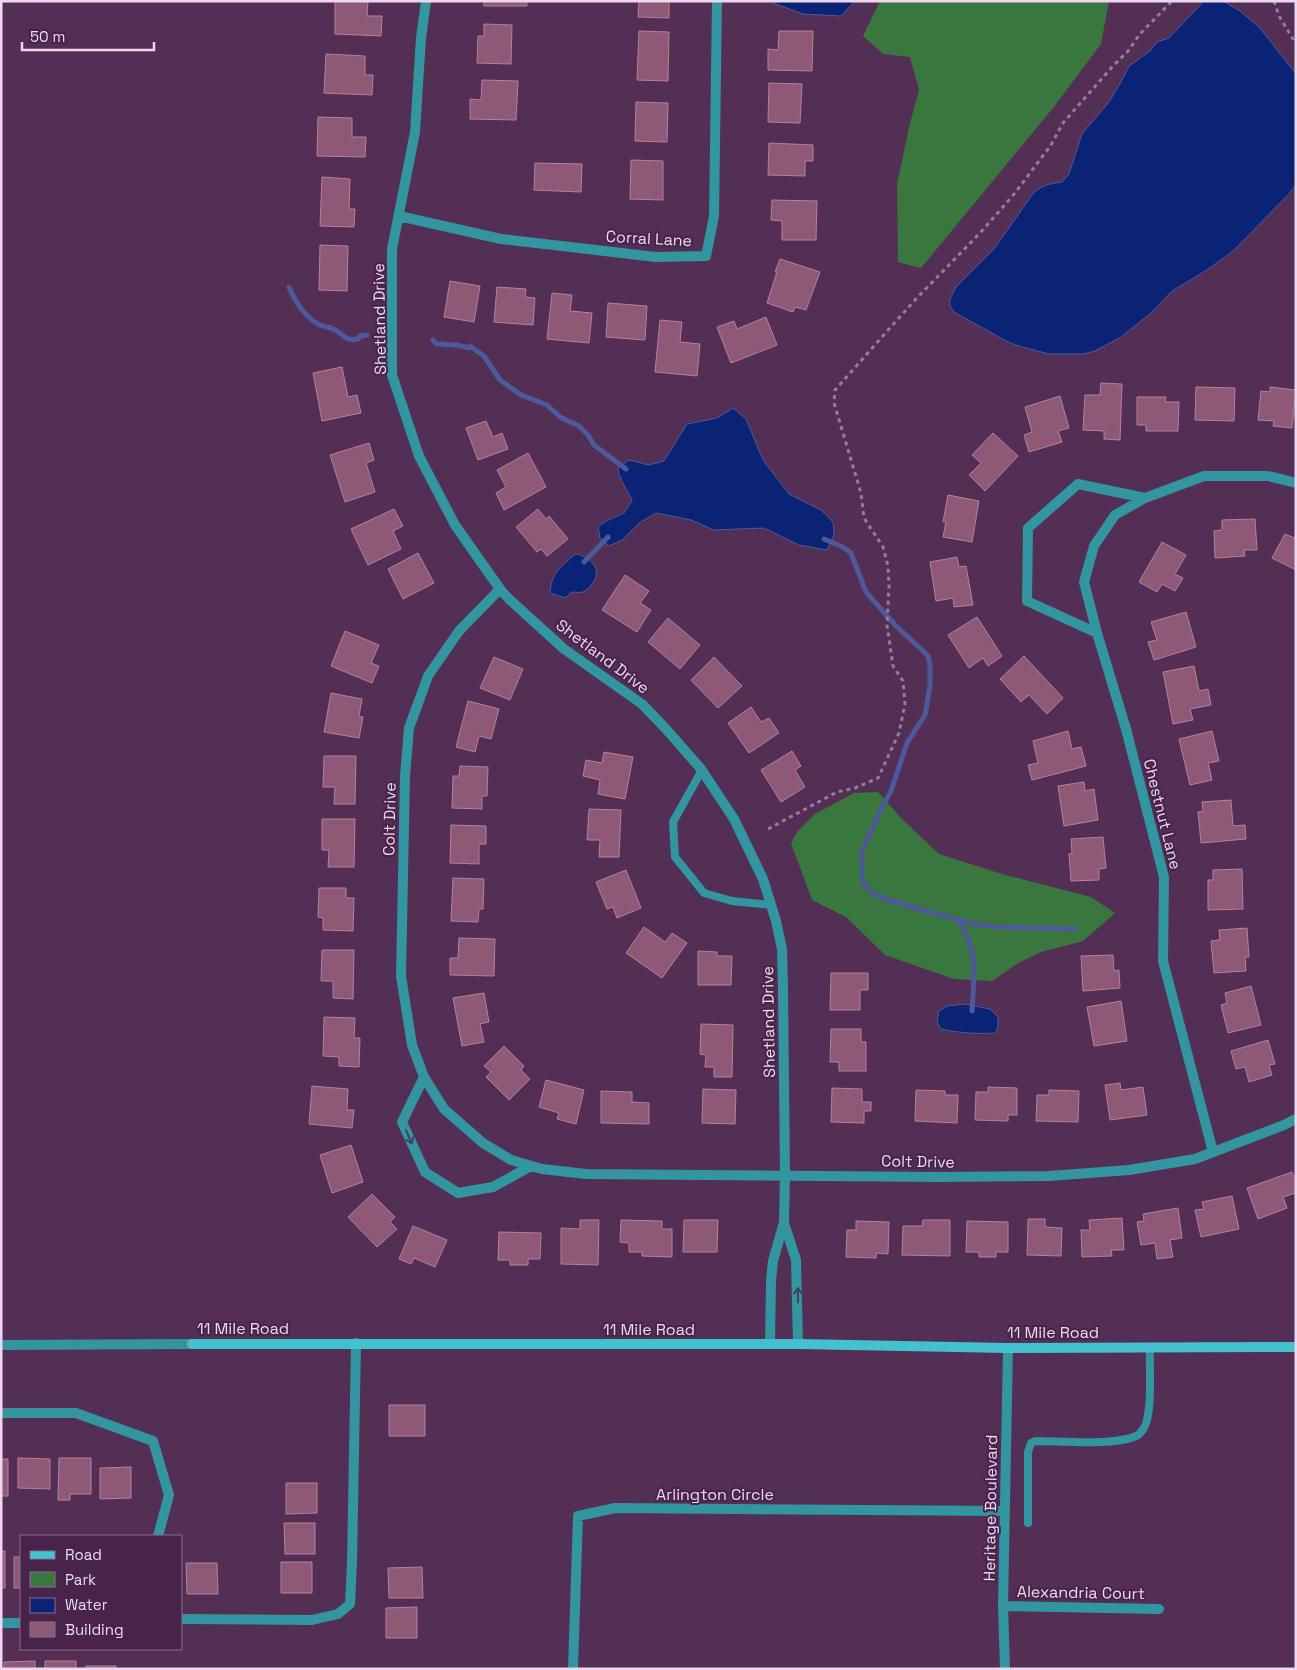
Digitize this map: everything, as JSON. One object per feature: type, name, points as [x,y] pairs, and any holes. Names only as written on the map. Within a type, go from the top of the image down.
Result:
[{"type":"street","name":"Shetland Drive","points":[[426,1],[421,38],[415,132],[392,249],[392,375],[419,456],[455,525],[500,589],[564,649],[642,704],[702,770],[734,819],[763,879],[782,949],[784,1222],[771,1281],[770,1344]]},
{"type":"street","name":"Corral Lane","points":[[399,216],[501,239],[656,257],[706,256],[714,216],[717,1]]},
{"type":"street","name":"Chestnut Lane","points":[[1213,1152],[1163,961],[1164,877],[1126,729],[1084,582],[1094,546],[1115,515],[1145,498],[1204,476],[1268,476],[1296,483]]},
{"type":"street","points":[[1097,632],[1027,601],[1028,528],[1078,484],[1145,498]]},
{"type":"street","name":"Colt Drive","points":[[500,589],[459,631],[428,676],[409,728],[405,776],[401,976],[412,1045],[424,1077],[444,1109],[484,1143],[511,1160],[542,1169],[586,1174],[1048,1176],[1129,1170],[1195,1159],[1296,1119]]},
{"type":"street","points":[[424,1077],[402,1122],[425,1172],[458,1193],[493,1187],[531,1166]]},
{"type":"street","name":"Shetland Drive","points":[[784,1222],[796,1260],[798,1344]]},
{"type":"street","points":[[182,1619],[312,1620],[338,1614],[350,1604],[356,1343]]},
{"type":"street","name":"11 Mile Road","points":[[1,1345],[356,1343],[798,1344],[1008,1348],[1296,1347]]},
{"type":"street","name":"Heritage Boulevard","points":[[1005,1669],[1003,1606],[1008,1348]]},
{"type":"street","points":[[1,1413],[76,1413],[153,1441],[169,1495],[158,1535]]},
{"type":"street","name":"Arlington Circle","points":[[573,1669],[578,1516],[615,1508],[1006,1511]]},
{"type":"street","name":"Alexandria Court","points":[[1003,1606],[1159,1609]]},
{"type":"street","points":[[1,1623],[20,1623]]},
{"type":"lane","points":[[702,770],[673,822],[675,857],[704,893],[732,901],[771,905]]},
{"type":"lane","points":[[1028,1523],[1028,1452],[1031,1443],[1035,1441],[1098,1442],[1124,1439],[1139,1434],[1144,1428],[1148,1412],[1150,1347]]},
{"type":"path","points":[[768,829],[837,792],[855,788],[878,778],[899,733],[905,704],[903,681],[893,666],[887,625],[888,566],[883,546],[864,518],[861,493],[834,403],[835,390],[914,301],[981,232],[1015,193],[1051,145],[1063,123],[1128,51],[1140,34],[1172,1]]},
{"type":"path","points":[[1274,1],[1278,16],[1296,44]]},
{"type":"green space","points":[[880,1],[1109,1],[1101,44],[1053,108],[921,268],[898,262],[897,184],[919,90],[910,57],[883,54],[863,36]]},
{"type":"green space","points":[[878,792],[902,819],[939,854],[1002,874],[1091,897],[1115,913],[1083,941],[1041,952],[1020,962],[992,981],[954,979],[885,955],[846,917],[812,900],[791,843],[797,832],[815,814],[854,793]]},
{"type":"water","points":[[773,1],[855,1],[841,16],[803,14],[773,3]]},
{"type":"water","points":[[1204,1],[1223,1],[1240,11],[1259,27],[1296,74],[1296,185],[1289,194],[1233,251],[1207,270],[1172,291],[1151,313],[1121,337],[1095,351],[1083,354],[1049,354],[1019,346],[1008,342],[954,312],[950,306],[950,299],[956,287],[994,249],[1032,195],[1046,185],[1062,182],[1069,174],[1082,134],[1109,102],[1129,66],[1150,51],[1157,42],[1169,38]]},
{"type":"water","points":[[733,408],[746,419],[763,460],[789,494],[821,510],[833,522],[834,535],[827,550],[799,545],[764,528],[714,530],[691,520],[656,513],[639,523],[622,540],[609,546],[600,538],[598,527],[624,513],[632,501],[620,477],[618,468],[629,460],[649,465],[664,461],[687,424],[717,418]]},
{"type":"water","points":[[575,554],[581,555],[594,564],[597,574],[592,584],[583,592],[571,592],[566,598],[550,593],[552,580],[555,575]]},
{"type":"water","points":[[965,1004],[990,1009],[998,1017],[996,1033],[968,1033],[941,1029],[937,1022],[939,1011],[947,1006]]},
{"type":"building","points":[[335,1],[368,1],[367,16],[382,16],[381,36],[335,34]]},
{"type":"building","points":[[484,1],[527,1],[527,6],[484,6]]},
{"type":"building","points":[[639,1],[669,1],[669,18],[638,17]]},
{"type":"building","points":[[484,24],[512,25],[511,64],[477,63],[478,36],[484,36]]},
{"type":"building","points":[[639,31],[669,32],[668,81],[637,80]]},
{"type":"building","points":[[779,31],[813,31],[812,71],[768,70],[768,49],[778,50]]},
{"type":"building","points":[[326,54],[365,56],[365,75],[373,75],[372,95],[324,93]]},
{"type":"building","points":[[482,80],[518,81],[516,120],[470,119],[470,99],[481,100]]},
{"type":"building","points":[[769,83],[802,84],[800,123],[768,122]]},
{"type":"building","points":[[636,102],[668,103],[667,142],[635,141]]},
{"type":"building","points":[[318,117],[352,118],[352,137],[366,137],[365,157],[317,156]]},
{"type":"building","points":[[769,143],[813,145],[813,161],[805,161],[805,176],[768,175]]},
{"type":"building","points":[[631,160],[663,161],[663,200],[630,199]]},
{"type":"building","points":[[535,163],[582,164],[581,192],[534,190]]},
{"type":"building","points":[[322,177],[350,179],[349,209],[355,209],[354,227],[320,226]]},
{"type":"building","points":[[772,200],[817,201],[816,240],[782,240],[782,221],[771,220]]},
{"type":"building","points":[[320,245],[348,246],[347,291],[319,290]]},
{"type":"building","points":[[780,259],[820,272],[806,310],[795,307],[793,312],[767,303]]},
{"type":"building","points":[[450,281],[480,286],[474,322],[444,317]]},
{"type":"building","points":[[497,287],[526,289],[525,297],[535,298],[533,325],[494,322]]},
{"type":"building","points":[[552,293],[572,295],[570,311],[592,313],[589,343],[547,339]]},
{"type":"building","points":[[608,303],[647,306],[645,340],[606,337]]},
{"type":"building","points":[[766,317],[777,345],[731,363],[717,327],[734,321],[737,329]]},
{"type":"building","points":[[660,320],[682,322],[680,342],[700,344],[697,376],[655,372]]},
{"type":"building","points":[[342,367],[348,397],[357,395],[361,413],[322,421],[313,373]]},
{"type":"building","points":[[1101,383],[1122,384],[1120,440],[1104,439],[1104,431],[1083,430],[1085,395],[1100,395]]},
{"type":"building","points":[[1196,387],[1235,388],[1234,421],[1195,420]]},
{"type":"building","points":[[1270,387],[1296,390],[1292,428],[1273,426],[1274,421],[1258,420],[1261,391],[1270,392]]},
{"type":"building","points":[[1060,396],[1069,428],[1058,431],[1062,442],[1029,452],[1024,435],[1032,432],[1025,407]]},
{"type":"building","points":[[1137,397],[1166,397],[1165,402],[1179,402],[1178,431],[1146,431],[1146,425],[1137,425]]},
{"type":"building","points":[[486,421],[493,437],[502,433],[508,449],[478,460],[466,428]]},
{"type":"building","points":[[993,433],[1018,456],[985,491],[969,475],[981,463],[972,455]]},
{"type":"building","points":[[369,443],[374,460],[366,463],[375,492],[345,502],[330,455]]},
{"type":"building","points":[[528,453],[546,487],[504,510],[496,493],[506,487],[497,470]]},
{"type":"building","points":[[948,495],[979,501],[972,542],[943,537],[946,522],[943,522]]},
{"type":"building","points":[[394,509],[403,526],[393,531],[401,549],[368,565],[351,529]]},
{"type":"building","points":[[538,509],[546,519],[549,516],[568,539],[547,556],[541,549],[537,552],[516,527]]},
{"type":"building","points":[[1255,519],[1257,550],[1244,550],[1245,556],[1215,558],[1214,531],[1222,530],[1222,520]]},
{"type":"building","points":[[1285,534],[1294,538],[1296,534],[1296,570],[1272,558]]},
{"type":"building","points":[[1162,542],[1186,555],[1175,574],[1183,578],[1175,591],[1162,584],[1157,592],[1139,582]]},
{"type":"building","points":[[418,553],[434,583],[403,599],[388,569]]},
{"type":"building","points":[[957,557],[959,567],[966,566],[973,605],[954,607],[953,598],[936,601],[930,562]]},
{"type":"building","points":[[625,575],[649,591],[640,603],[651,610],[637,632],[602,610]]},
{"type":"building","points":[[1186,612],[1196,647],[1154,660],[1148,642],[1157,640],[1151,622]]},
{"type":"building","points":[[977,617],[1002,656],[988,666],[983,658],[969,668],[948,635]]},
{"type":"building","points":[[668,618],[700,645],[680,669],[648,642]]},
{"type":"building","points":[[345,631],[379,645],[371,663],[379,666],[372,683],[331,666]]},
{"type":"building","points":[[1024,656],[1063,698],[1047,714],[1029,695],[1021,702],[1000,679]]},
{"type":"building","points":[[494,657],[523,669],[510,700],[480,688]]},
{"type":"building","points":[[714,657],[742,686],[718,708],[691,680]]},
{"type":"building","points":[[1194,666],[1199,691],[1208,689],[1211,705],[1190,709],[1193,720],[1173,724],[1163,672]]},
{"type":"building","points":[[331,693],[362,699],[359,716],[363,717],[359,738],[324,732]]},
{"type":"building","points":[[468,701],[499,709],[491,739],[479,736],[475,752],[456,747]]},
{"type":"building","points":[[751,707],[761,722],[769,718],[779,733],[749,753],[728,723]]},
{"type":"building","points":[[1068,731],[1072,749],[1081,747],[1086,766],[1032,780],[1028,765],[1038,763],[1033,741]]},
{"type":"building","points":[[1212,731],[1219,761],[1208,763],[1212,780],[1190,785],[1179,739]]},
{"type":"building","points":[[792,751],[801,766],[795,770],[805,787],[781,802],[761,770]]},
{"type":"building","points":[[604,752],[633,757],[625,799],[598,794],[600,780],[583,776],[586,760],[602,763]]},
{"type":"building","points":[[324,756],[356,756],[355,804],[334,804],[335,787],[323,787]]},
{"type":"building","points":[[460,766],[488,767],[487,796],[482,796],[482,809],[452,808],[453,776],[459,776]]},
{"type":"building","points":[[1084,782],[1085,791],[1094,789],[1098,820],[1064,826],[1058,786]]},
{"type":"building","points":[[1231,800],[1233,826],[1245,825],[1246,839],[1201,843],[1198,812],[1203,811],[1202,802]]},
{"type":"building","points":[[589,809],[621,810],[619,857],[599,857],[600,840],[587,840]]},
{"type":"building","points":[[322,819],[355,819],[354,867],[328,867],[329,850],[322,850]]},
{"type":"building","points":[[451,825],[486,826],[486,844],[479,844],[479,864],[450,863]]},
{"type":"building","points":[[1103,837],[1106,868],[1099,869],[1099,880],[1071,881],[1069,854],[1072,853],[1071,839]]},
{"type":"building","points":[[1242,869],[1243,909],[1208,910],[1208,880],[1213,880],[1213,870]]},
{"type":"building","points":[[626,870],[641,908],[617,918],[613,907],[607,909],[596,882]]},
{"type":"building","points":[[453,878],[484,879],[483,909],[479,909],[478,922],[451,921]]},
{"type":"building","points":[[319,888],[346,888],[346,898],[354,898],[353,931],[323,930],[323,918],[318,917]]},
{"type":"building","points":[[644,927],[665,942],[672,933],[687,943],[662,978],[626,953]]},
{"type":"building","points":[[1247,928],[1249,957],[1245,957],[1246,971],[1214,973],[1211,941],[1220,940],[1219,930]]},
{"type":"building","points":[[459,938],[495,939],[494,976],[450,975],[450,958],[458,958]]},
{"type":"building","points":[[322,950],[354,950],[353,999],[333,998],[333,981],[321,981]]},
{"type":"building","points":[[698,951],[717,952],[717,956],[732,956],[731,985],[698,985]]},
{"type":"building","points":[[1113,955],[1114,971],[1119,970],[1120,988],[1083,991],[1081,956]]},
{"type":"building","points":[[831,973],[868,973],[868,990],[860,990],[860,1010],[830,1010]]},
{"type":"building","points":[[1251,986],[1261,1025],[1228,1033],[1221,1005],[1227,1003],[1225,993]]},
{"type":"building","points":[[484,993],[489,1022],[480,1024],[484,1042],[462,1046],[453,998]]},
{"type":"building","points":[[1121,1001],[1127,1041],[1094,1046],[1087,1007]]},
{"type":"building","points":[[324,1017],[355,1018],[354,1038],[360,1038],[359,1067],[339,1066],[339,1057],[323,1056]]},
{"type":"building","points":[[701,1024],[733,1025],[732,1077],[714,1077],[714,1067],[705,1067],[706,1055],[700,1054]]},
{"type":"building","points":[[831,1029],[861,1029],[861,1042],[866,1042],[866,1071],[839,1071],[839,1062],[830,1062]]},
{"type":"building","points":[[1268,1040],[1275,1064],[1269,1065],[1272,1075],[1249,1082],[1245,1067],[1236,1069],[1231,1051]]},
{"type":"building","points":[[504,1046],[524,1066],[521,1070],[530,1079],[509,1100],[486,1077],[491,1072],[484,1066]]},
{"type":"building","points":[[546,1080],[584,1090],[576,1124],[557,1119],[559,1113],[539,1107]]},
{"type":"building","points":[[1120,1083],[1121,1090],[1143,1087],[1147,1115],[1110,1120],[1105,1085]]},
{"type":"building","points":[[312,1086],[348,1089],[347,1110],[354,1110],[352,1128],[309,1124]]},
{"type":"building","points":[[988,1087],[1017,1088],[1017,1115],[1008,1115],[1008,1121],[975,1120],[976,1092],[988,1092]]},
{"type":"building","points":[[832,1088],[862,1089],[862,1102],[871,1102],[871,1111],[864,1111],[864,1123],[831,1122]]},
{"type":"building","points":[[703,1089],[736,1090],[735,1124],[702,1123]]},
{"type":"building","points":[[916,1090],[945,1091],[945,1095],[958,1095],[957,1123],[915,1121]]},
{"type":"building","points":[[1049,1090],[1079,1091],[1078,1122],[1036,1121],[1037,1095],[1049,1095]]},
{"type":"building","points":[[601,1091],[632,1092],[632,1102],[649,1103],[649,1124],[601,1123]]},
{"type":"building","points":[[351,1145],[363,1182],[332,1193],[320,1155]]},
{"type":"building","points":[[1292,1172],[1296,1181],[1296,1193],[1283,1197],[1287,1208],[1258,1219],[1247,1188]]},
{"type":"building","points":[[372,1194],[395,1217],[390,1222],[397,1229],[377,1247],[348,1217]]},
{"type":"building","points":[[1232,1196],[1239,1229],[1201,1237],[1195,1210],[1204,1209],[1202,1202]]},
{"type":"building","points":[[1178,1208],[1182,1238],[1170,1240],[1173,1257],[1157,1259],[1155,1243],[1141,1245],[1137,1222],[1144,1221],[1143,1214]]},
{"type":"building","points":[[1122,1218],[1124,1250],[1111,1250],[1112,1256],[1082,1257],[1081,1230],[1090,1230],[1089,1220]]},
{"type":"building","points":[[1028,1219],[1045,1219],[1045,1227],[1062,1228],[1061,1256],[1027,1255]]},
{"type":"building","points":[[580,1220],[599,1220],[598,1265],[561,1264],[561,1228],[580,1229]]},
{"type":"building","points":[[621,1220],[662,1221],[662,1229],[672,1229],[672,1257],[642,1256],[642,1252],[629,1252],[629,1243],[620,1242]]},
{"type":"building","points":[[684,1220],[718,1220],[717,1252],[683,1252]]},
{"type":"building","points":[[923,1220],[950,1220],[950,1256],[902,1255],[903,1226],[922,1226]]},
{"type":"building","points":[[856,1221],[889,1222],[888,1254],[876,1253],[876,1258],[846,1257],[847,1230],[856,1230]]},
{"type":"building","points":[[967,1221],[1008,1222],[1008,1252],[996,1252],[996,1257],[979,1257],[979,1252],[966,1252]]},
{"type":"building","points":[[413,1226],[447,1240],[435,1267],[414,1258],[411,1264],[399,1259]]},
{"type":"building","points":[[499,1232],[541,1233],[540,1259],[528,1259],[528,1265],[510,1265],[510,1260],[498,1260]]},
{"type":"building","points":[[389,1405],[425,1405],[425,1436],[389,1436]]},
{"type":"building","points":[[18,1458],[50,1459],[50,1489],[18,1488]]},
{"type":"building","points":[[59,1458],[91,1458],[91,1494],[70,1494],[70,1500],[58,1500]]},
{"type":"building","points":[[1,1459],[8,1459],[8,1496],[1,1496]]},
{"type":"building","points":[[131,1467],[131,1498],[100,1499],[100,1468]]},
{"type":"building","points":[[286,1483],[317,1483],[317,1513],[286,1514]]},
{"type":"building","points":[[284,1523],[315,1523],[315,1554],[285,1554]]},
{"type":"building","points":[[1,1551],[5,1551],[5,1588],[1,1588]]},
{"type":"building","points":[[14,1557],[20,1557],[20,1588],[14,1588]]},
{"type":"building","points":[[281,1562],[312,1562],[312,1593],[281,1593]]},
{"type":"building","points":[[186,1563],[217,1563],[218,1594],[187,1594]]},
{"type":"building","points":[[422,1567],[423,1598],[389,1598],[388,1568]]},
{"type":"building","points":[[417,1607],[417,1638],[386,1638],[386,1608]]},
{"type":"building","points":[[35,1661],[35,1669],[4,1669],[4,1662]]},
{"type":"building","points":[[45,1661],[76,1661],[76,1669],[45,1669]]},
{"type":"building","points":[[86,1666],[116,1666],[116,1669],[86,1669]]},
{"type":"waterway","points":[[289,287],[300,308],[318,324],[335,330],[346,338],[358,339],[360,336],[367,335]]},
{"type":"waterway","points":[[433,340],[437,344],[469,348],[470,346],[484,356],[500,380],[521,395],[547,405],[560,417],[579,426],[594,445],[626,469]]},
{"type":"waterway","points":[[584,562],[608,537]]},
{"type":"waterway","points":[[824,539],[843,547],[851,553],[866,592],[895,625],[928,656],[930,664],[930,686],[925,715],[907,743],[891,791],[862,852],[864,884],[874,894],[882,898],[976,924],[999,927],[1075,929]]},
{"type":"waterway","points":[[958,920],[965,931],[974,964],[972,1011]]}]
